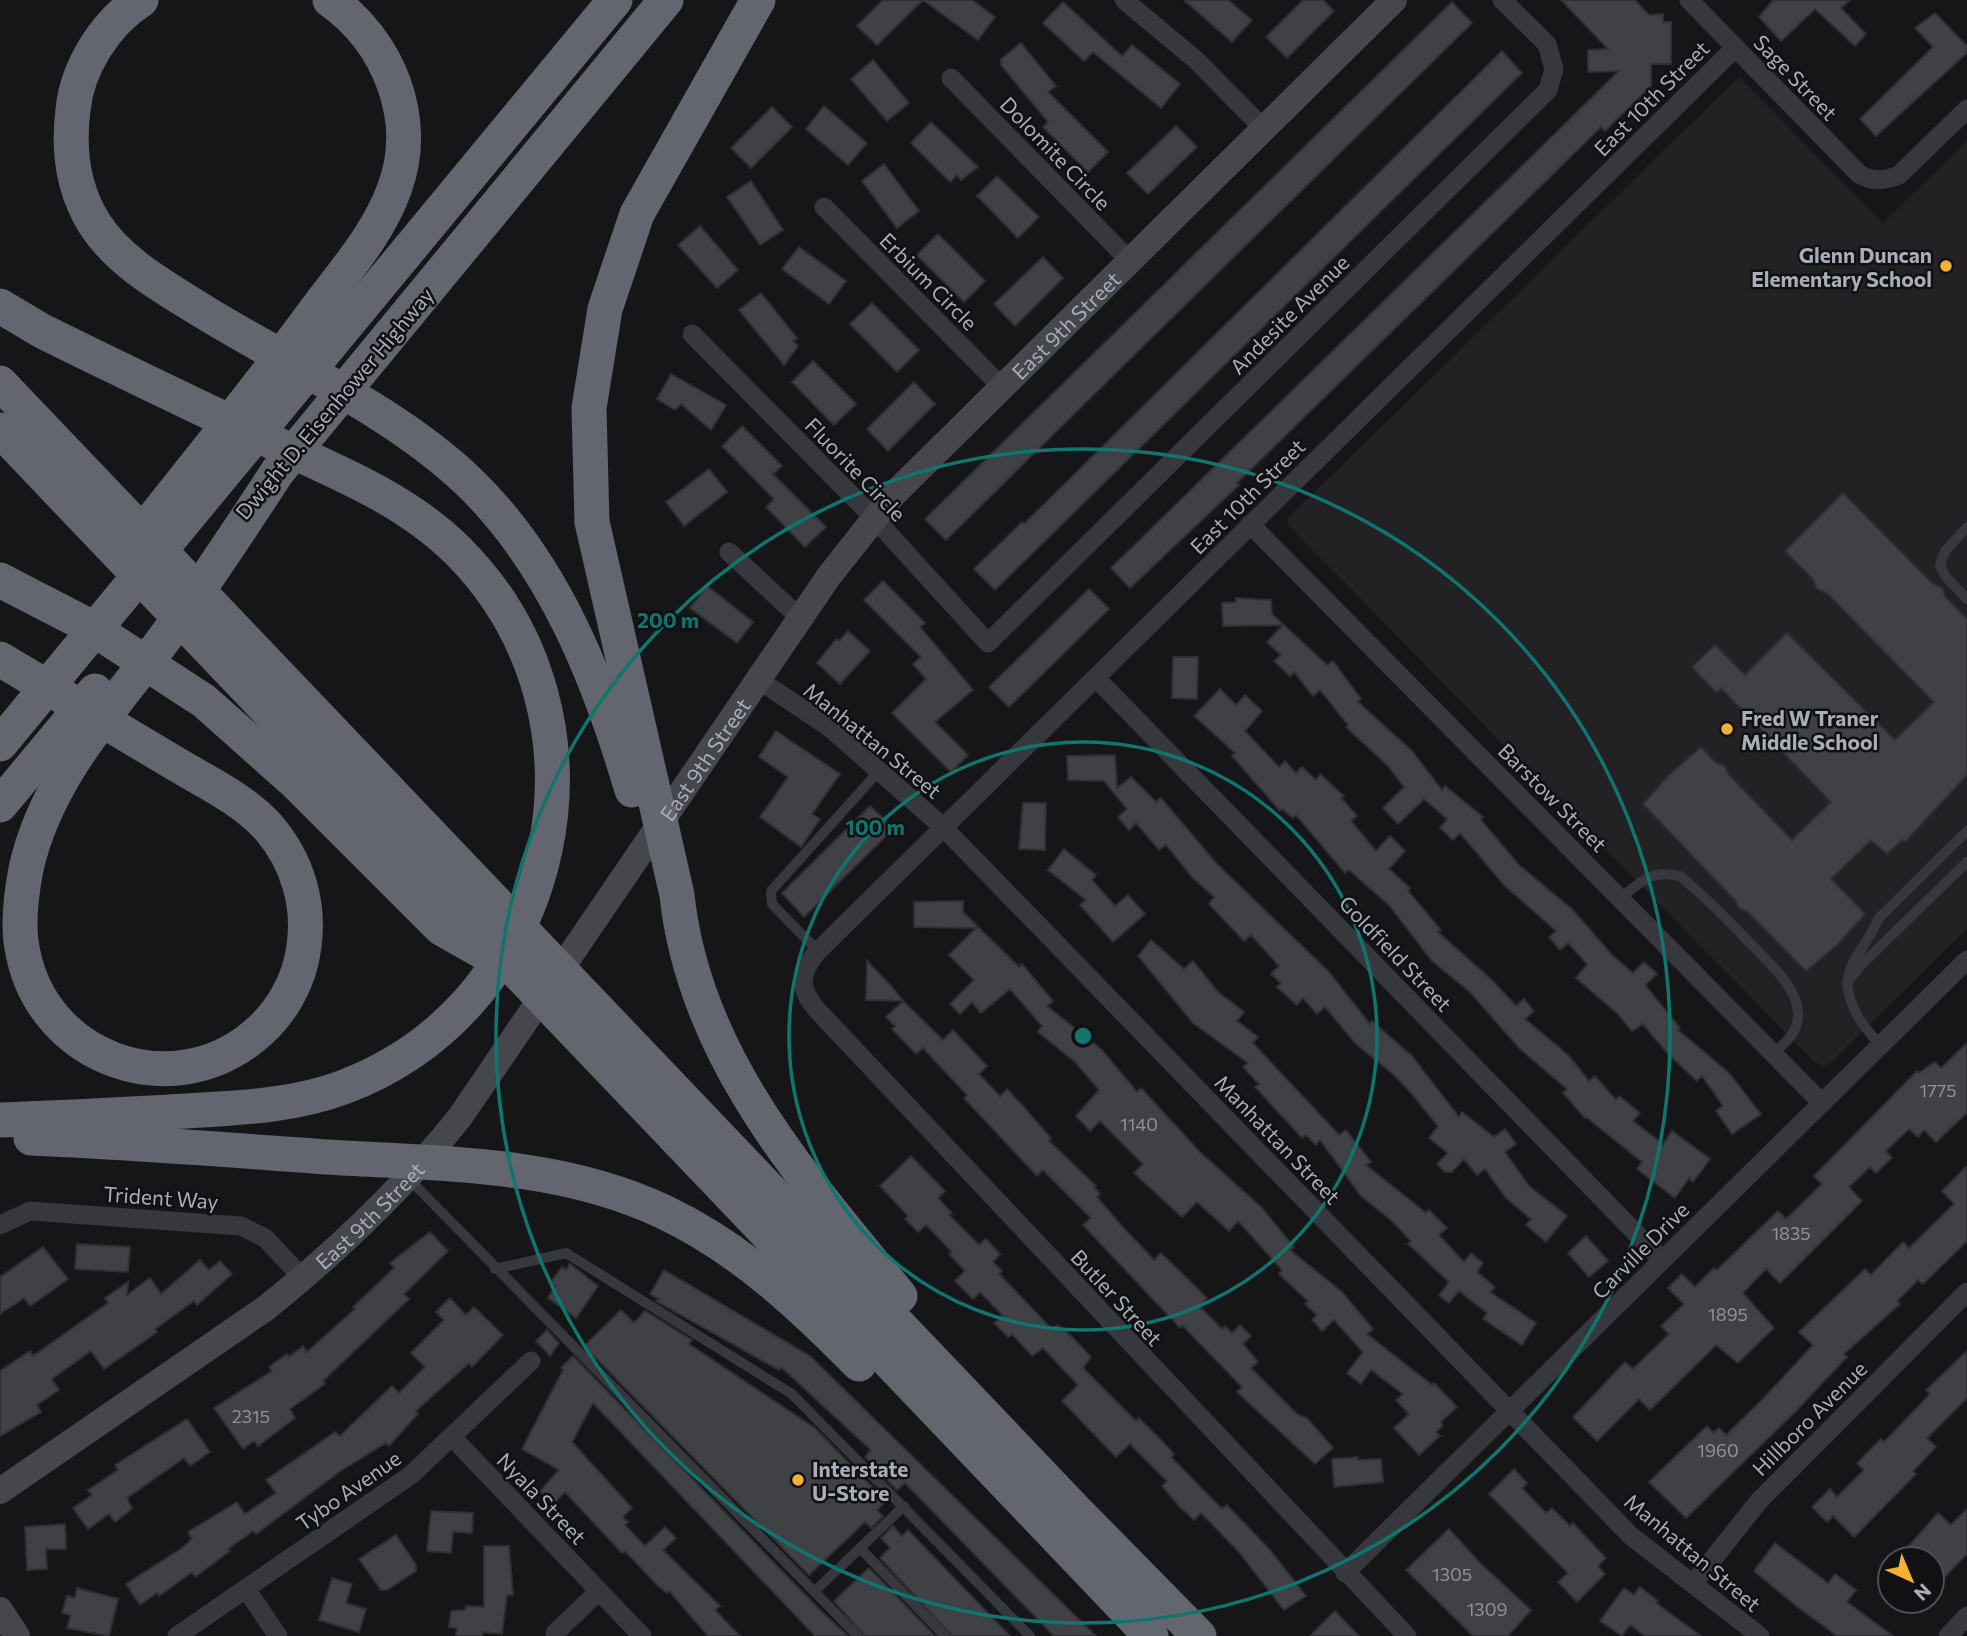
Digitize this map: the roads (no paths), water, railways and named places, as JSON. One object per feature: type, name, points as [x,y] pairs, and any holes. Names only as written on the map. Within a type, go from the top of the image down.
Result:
[{"type":"highway","points":[[141,0],[114,23],[82,72],[74,101],[70,132],[72,163],[80,195],[94,224],[137,268],[238,334],[413,437],[471,484],[537,566],[571,624],[637,770]]},
{"type":"highway","points":[[0,712],[265,379],[385,211],[396,185],[402,156],[400,103],[392,76],[379,50],[362,27],[330,0]]},
{"type":"highway","name":"Dwight D. Eisenhower Highway","points":[[0,744],[615,0]]},
{"type":"highway","name":"Dwight D. Eisenhower Highway","points":[[0,805],[666,0]]},
{"type":"highway","points":[[758,0],[637,214],[605,309],[593,375],[588,446],[592,522],[637,770],[701,1005],[734,1073],[770,1132],[1151,1636]]},
{"type":"highway","points":[[0,306],[41,331],[367,487],[425,523],[473,567],[515,627],[543,696],[554,772],[548,840],[528,904],[494,970],[460,1012],[419,1048],[372,1075],[323,1094],[258,1107],[0,1120]]},
{"type":"highway","points":[[0,383],[89,501],[242,661],[460,909],[516,969],[596,1030]]},
{"type":"highway","points":[[0,430],[89,501]]},
{"type":"highway","points":[[0,659],[163,756],[240,802],[267,825],[296,872],[305,911],[306,931],[299,971],[291,990],[261,1031],[219,1059],[186,1069],[146,1070],[107,1059],[73,1037],[46,1007],[27,970],[20,923],[25,872],[40,822],[65,772],[202,586],[278,471]]},
{"type":"highway","points":[[14,587],[136,654],[204,701],[295,782],[460,909],[596,1030],[1066,1523],[1199,1636]]},
{"type":"highway","points":[[0,1137],[490,1167],[546,1175],[604,1189],[662,1211],[722,1244],[802,1308],[913,1419],[1066,1523]]},
{"type":"street","points":[[1124,0],[1196,60],[1264,129]]},
{"type":"street","name":"East 9th Street","points":[[0,1490],[244,1324],[303,1278],[407,1177],[468,1106],[800,618],[874,518],[1129,260],[1394,0]]},
{"type":"street","name":"Andesite Avenue","points":[[984,639],[988,643],[1548,90],[1554,69],[1547,44],[1502,0]]},
{"type":"street","name":"Sage Street","points":[[1699,3],[1735,48],[1859,174],[1874,180],[1887,180],[1899,175],[1967,109]]},
{"type":"street","name":"East 10th Street","points":[[802,984],[804,970],[818,951],[1735,48]]},
{"type":"street","name":"Dolomite Circle","points":[[951,78],[1129,260]]},
{"type":"street","name":"Erbium Circle","points":[[824,207],[1002,387]]},
{"type":"street","name":"Fluorite Circle","points":[[692,334],[874,518],[984,639]]},
{"type":"street","name":"Barstow Street","points":[[1250,524],[1622,897],[1822,1103]]},
{"type":"street","points":[[729,552],[800,618]]},
{"type":"street","name":"Goldfield Street","points":[[1096,678],[1662,1260]]},
{"type":"street","name":"Manhattan Street","points":[[759,680],[829,727],[943,827],[1631,1535],[1759,1636]]},
{"type":"street","name":"Carville Drive","points":[[1345,1573],[1967,960]]},
{"type":"street","name":"Butler Street","points":[[802,984],[807,997],[818,1011],[1407,1636]]},
{"type":"street","name":"Trident Way","points":[[0,1225],[30,1211],[241,1226],[265,1238],[303,1278]]},
{"type":"street","name":"Hillboro Avenue","points":[[1693,1584],[1759,1501],[1967,1292]]},
{"type":"street","name":"Tybo Avenue","points":[[177,1636],[411,1475],[531,1362]]},
{"type":"street","name":"Nyala Street","points":[[452,1437],[642,1636]]},
{"type":"street","points":[[246,1589],[278,1636]]},
{"type":"street","points":[[555,1633],[599,1591]]},
{"type":"street","points":[[0,1610],[17,1636]]},
{"type":"street","points":[[1948,1636],[1967,1616]]},
{"type":"lane","points":[[1967,527],[1945,551],[1940,565],[1945,576],[1967,599]]},
{"type":"lane","points":[[818,951],[772,904],[771,891],[879,771]]},
{"type":"lane","points":[[1881,1045],[1858,1019],[1849,999],[1847,983],[1850,967],[1871,936],[1878,919],[1967,831]]},
{"type":"lane","points":[[1847,983],[1861,965],[1967,862]]},
{"type":"lane","points":[[1622,897],[1644,879],[1662,872],[1680,876],[1776,968],[1792,989],[1797,1003],[1797,1027],[1784,1045],[1774,1052]]},
{"type":"lane","points":[[407,1177],[858,1636]]},
{"type":"lane","points":[[495,1269],[566,1253],[792,1394],[1030,1636]]},
{"type":"lane","points":[[815,1591],[904,1506]]},
{"type":"lane","points":[[860,1548],[945,1636]]},
{"type":"place","name":"Glenn Duncan Elementary School","points":[[1946,266]]},
{"type":"place","name":"Fred W Traner Middle School","points":[[1727,729]]},
{"type":"place","name":"Interstate U-Store","points":[[798,1480]]}]
